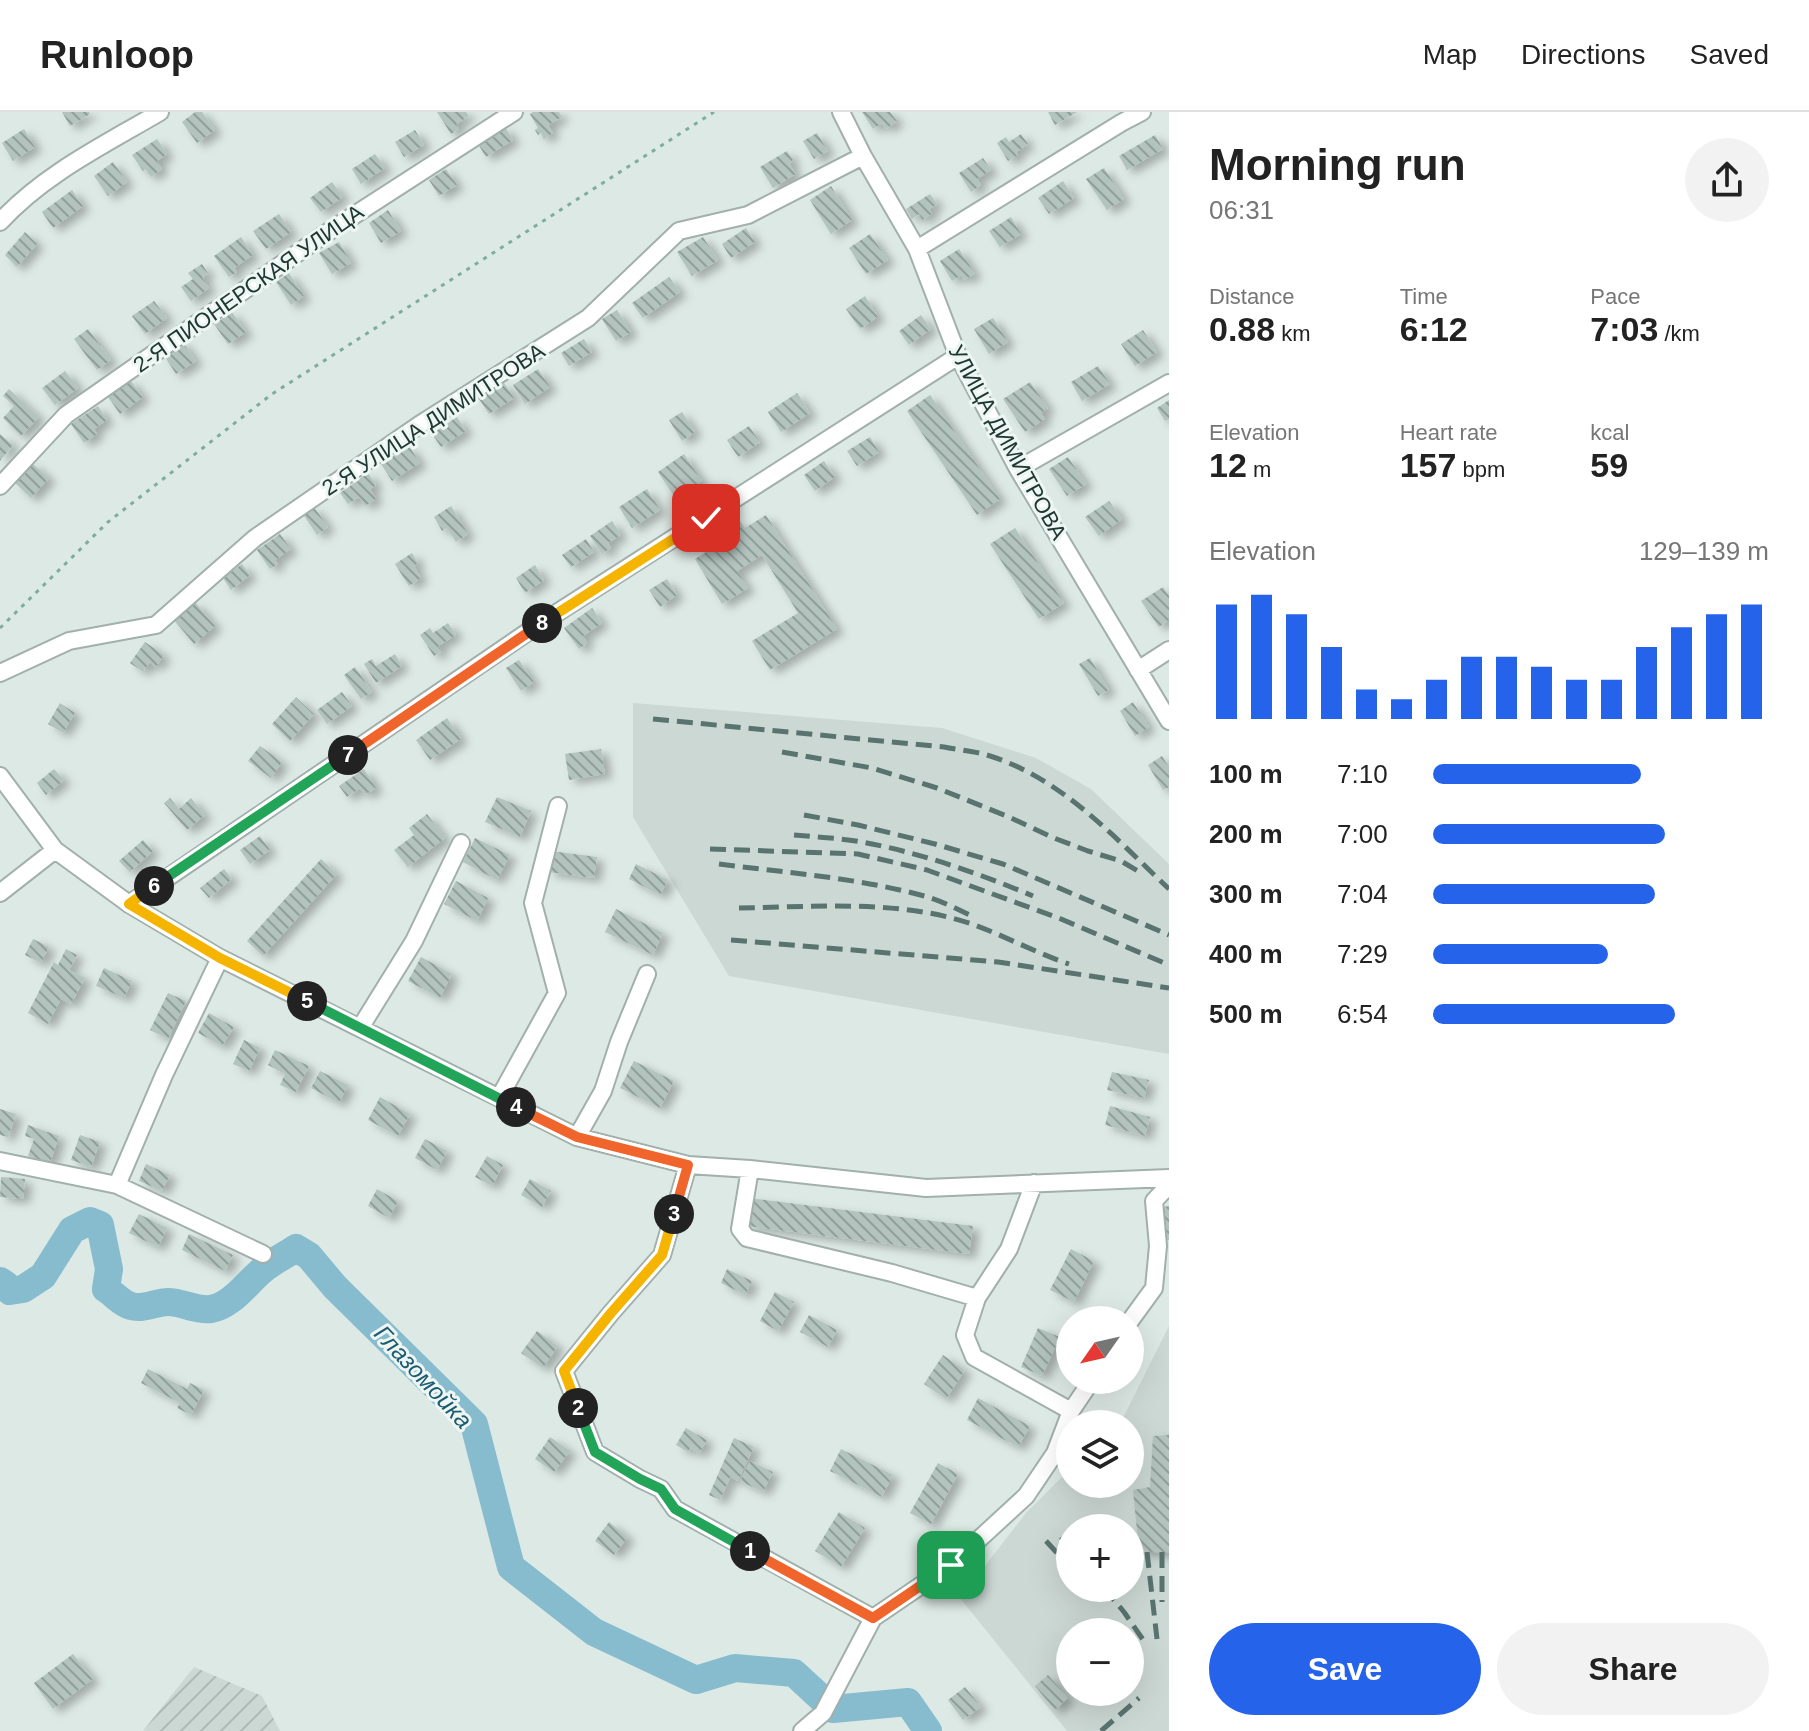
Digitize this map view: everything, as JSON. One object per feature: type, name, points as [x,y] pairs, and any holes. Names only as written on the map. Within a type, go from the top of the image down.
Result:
[{"type":"street","points":[[0,222],[54,174],[160,112]]},
{"type":"street","name":"2-Я ПИОНЕРСКАЯ УЛИЦА","points":[[0,486],[66,415],[322,236],[514,112]]},
{"type":"street","name":"УЛИЦА ДИМИТРОВА","points":[[841,112],[917,249],[958,356],[1018,469],[1169,721]]},
{"type":"street","points":[[917,249],[1142,112]]},
{"type":"street","name":"2-Я УЛИЦА ДИМИТРОВА","points":[[0,673],[69,641],[156,625],[255,538],[419,425],[588,318],[679,231],[748,215],[863,156]]},
{"type":"street","points":[[129,904],[538,625],[958,356]]},
{"type":"street","points":[[1018,469],[1169,383]]},
{"type":"street","points":[[1138,670],[1169,650]]},
{"type":"street","points":[[0,776],[55,850],[129,904],[220,958],[577,1137],[688,1165],[926,1188],[1169,1178]]},
{"type":"street","points":[[499,1098],[557,993],[533,903],[558,806]]},
{"type":"street","points":[[360,1028],[414,941],[461,843]]},
{"type":"street","points":[[0,893],[55,850]]},
{"type":"street","points":[[117,1185],[164,1075],[220,958]]},
{"type":"street","points":[[577,1137],[603,1091],[647,974]]},
{"type":"street","points":[[0,1161],[117,1185],[263,1254]]},
{"type":"street","points":[[688,1165],[662,1255],[564,1371],[595,1452],[661,1489],[675,1509],[873,1618]]},
{"type":"street","points":[[750,1169],[740,1229],[747,1238],[892,1273],[977,1298]]},
{"type":"street","points":[[1034,1183],[1009,1249],[977,1298],[965,1335],[974,1357],[1069,1410]]},
{"type":"street","points":[[1141,1306],[1154,1288],[1158,1246],[1154,1201],[1169,1185]]},
{"type":"street","points":[[802,1731],[823,1713],[873,1618],[951,1565],[1026,1496],[1056,1450]]},
{"type":"path","points":[[0,628],[108,522],[272,394],[714,112]]},
{"type":"shaded area","points":[[633,703],[942,728],[1036,758],[1091,789],[1169,864],[1169,1054],[729,976],[633,817]]},
{"type":"shaded area","points":[[1169,1326],[1169,1731],[1067,1731],[960,1598],[1026,1513],[1056,1483],[1056,1498],[1144,1498],[1144,1410],[1127,1410],[1135,1394],[1144,1394],[1144,1376]]},
{"type":"shaded area","points":[[194,1667],[262,1696],[280,1731],[143,1731]]},
{"type":"building","points":[[62,112],[89,112],[90,114],[70,126]]},
{"type":"building","points":[[195,112],[202,112],[215,130],[197,143],[182,122]]},
{"type":"building","points":[[437,112],[466,112],[469,116],[456,124],[459,129],[451,134]]},
{"type":"building","points":[[559,112],[562,117],[548,125],[553,133],[544,139],[535,130],[538,128],[530,114]]},
{"type":"building","points":[[862,112],[890,112],[897,121],[886,129],[882,123],[873,129]]},
{"type":"building","points":[[1048,112],[1077,112],[1055,125]]},
{"type":"building","points":[[505,127],[513,140],[486,157],[478,144]]},
{"type":"building","points":[[24,129],[35,147],[13,161],[2,143]]},
{"type":"building","points":[[415,130],[424,145],[404,157],[395,142]]},
{"type":"building","points":[[817,133],[828,151],[814,159],[803,141]]},
{"type":"building","points":[[1021,134],[1028,144],[1008,161],[997,143],[1006,137],[1009,142]]},
{"type":"building","points":[[1155,135],[1163,149],[1127,170],[1119,156]]},
{"type":"building","points":[[157,139],[167,154],[157,161],[162,169],[151,177],[132,155]]},
{"type":"building","points":[[787,151],[793,160],[789,163],[796,174],[773,188],[760,167]]},
{"type":"building","points":[[375,154],[385,168],[361,184],[352,169]]},
{"type":"building","points":[[983,158],[991,170],[977,179],[981,185],[971,192],[959,173]]},
{"type":"building","points":[[113,162],[127,182],[108,196],[94,176]]},
{"type":"building","points":[[1104,168],[1124,199],[1107,210],[1086,179]]},
{"type":"building","points":[[446,169],[457,185],[439,196],[429,180]]},
{"type":"building","points":[[1063,181],[1074,198],[1049,214],[1038,198]]},
{"type":"building","points":[[332,182],[343,197],[321,212],[310,198]]},
{"type":"building","points":[[831,186],[852,220],[831,234],[810,200]]},
{"type":"building","points":[[72,190],[83,206],[53,228],[42,212]]},
{"type":"building","points":[[930,194],[937,204],[929,209],[932,214],[922,220],[919,214],[912,219],[906,209]]},
{"type":"building","points":[[388,210],[401,231],[381,243],[369,223]]},
{"type":"building","points":[[279,214],[291,232],[266,249],[253,231]]},
{"type":"building","points":[[1011,217],[1021,234],[1000,247],[989,231]]},
{"type":"building","points":[[746,228],[755,242],[731,258],[722,244]]},
{"type":"building","points":[[25,232],[37,244],[17,267],[5,255]]},
{"type":"building","points":[[870,234],[888,260],[866,274],[849,248]]},
{"type":"building","points":[[241,237],[253,255],[234,268],[237,272],[229,277],[214,256]]},
{"type":"building","points":[[703,237],[718,260],[692,276],[677,252]]},
{"type":"building","points":[[339,242],[351,263],[332,274],[319,253]]},
{"type":"building","points":[[959,249],[975,274],[964,280],[961,275],[952,281],[940,261]]},
{"type":"building","points":[[202,264],[208,273],[202,277],[209,288],[191,301],[181,287],[193,279],[188,273]]},
{"type":"building","points":[[289,273],[304,296],[291,305],[276,282]]},
{"type":"building","points":[[669,277],[680,292],[643,318],[632,303]]},
{"type":"building","points":[[865,296],[878,317],[860,329],[846,309]]},
{"type":"building","points":[[154,301],[167,318],[145,334],[132,316]]},
{"type":"building","points":[[617,310],[631,332],[616,341],[602,319]]},
{"type":"building","points":[[232,312],[246,332],[228,344],[214,324]]},
{"type":"building","points":[[921,315],[931,329],[909,345],[899,331]]},
{"type":"building","points":[[993,318],[1008,342],[989,354],[974,329]]},
{"type":"building","points":[[88,329],[111,360],[97,370],[74,339]]},
{"type":"building","points":[[1143,330],[1157,352],[1135,366],[1121,344]]},
{"type":"building","points":[[584,339],[592,352],[569,366],[561,353]]},
{"type":"building","points":[[182,341],[196,361],[176,374],[163,354]]},
{"type":"building","points":[[1098,366],[1110,384],[1082,401],[1071,382]]},
{"type":"building","points":[[538,369],[550,387],[525,404],[513,385]]},
{"type":"building","points":[[65,371],[78,388],[55,405],[42,388]]},
{"type":"building","points":[[130,380],[143,397],[120,414],[108,397]]},
{"type":"building","points":[[1030,382],[1048,408],[1041,413],[1045,419],[1025,432],[1003,399]]},
{"type":"building","points":[[504,383],[514,398],[489,414],[479,399]]},
{"type":"building","points":[[9,389],[39,417],[21,436],[3,418],[14,406],[3,396]]},
{"type":"building","points":[[797,393],[810,413],[781,432],[768,412]]},
{"type":"building","points":[[930,395],[1000,499],[977,515],[907,411]]},
{"type":"building","points":[[1169,400],[1169,419],[1165,421],[1157,408]]},
{"type":"building","points":[[98,406],[107,420],[94,429],[97,434],[84,443],[71,424]]},
{"type":"building","points":[[682,412],[695,432],[682,441],[669,420]]},
{"type":"building","points":[[457,417],[466,431],[441,447],[432,434]]},
{"type":"building","points":[[749,426],[760,442],[738,457],[727,440]]},
{"type":"building","points":[[0,434],[13,445],[0,461]]},
{"type":"building","points":[[870,437],[879,452],[857,466],[847,451]]},
{"type":"building","points":[[409,446],[420,463],[392,481],[381,464]]},
{"type":"building","points":[[684,454],[702,481],[676,499],[658,472]]},
{"type":"building","points":[[1068,457],[1086,484],[1067,496],[1049,469]]},
{"type":"building","points":[[824,461],[835,477],[815,491],[804,475]]},
{"type":"building","points":[[32,463],[49,478],[31,498],[14,482]]},
{"type":"building","points":[[368,473],[376,485],[370,489],[376,499],[365,506],[359,497],[348,504],[340,493]]},
{"type":"building","points":[[647,489],[660,510],[632,528],[619,507]]},
{"type":"building","points":[[1109,501],[1122,519],[1099,536],[1085,517]]},
{"type":"building","points":[[451,506],[468,534],[456,542],[447,528],[442,531],[434,517]]},
{"type":"building","points":[[314,507],[328,527],[317,535],[303,514]]},
{"type":"building","points":[[766,515],[837,629],[770,670],[752,641],[798,613],[762,555],[737,571],[748,588],[722,604],[695,559],[725,540],[721,533],[740,521],[745,528]]},
{"type":"building","points":[[612,521],[621,535],[608,543],[611,548],[602,554],[590,536]]},
{"type":"building","points":[[1015,528],[1064,603],[1039,619],[990,544]]},
{"type":"building","points":[[280,534],[291,549],[275,560],[278,564],[270,569],[257,550]]},
{"type":"building","points":[[586,539],[594,552],[571,567],[562,555]]},
{"type":"building","points":[[412,553],[418,563],[414,566],[421,578],[409,586],[395,564]]},
{"type":"building","points":[[242,564],[250,575],[231,590],[223,578]]},
{"type":"building","points":[[535,565],[544,580],[525,593],[516,578]]},
{"type":"building","points":[[667,579],[677,595],[660,607],[649,590]]},
{"type":"building","points":[[1163,587],[1169,596],[1169,620],[1159,627],[1141,601]]},
{"type":"building","points":[[195,602],[215,626],[194,644],[174,620]]},
{"type":"building","points":[[592,608],[602,623],[583,636],[587,643],[579,649],[564,628]]},
{"type":"building","points":[[448,623],[456,635],[438,646],[442,651],[434,656],[420,635],[430,628],[433,633]]},
{"type":"building","points":[[145,642],[164,655],[156,667],[150,662],[143,672],[130,663]]},
{"type":"building","points":[[395,654],[402,666],[376,683],[364,664],[372,659],[376,666]]},
{"type":"building","points":[[1090,658],[1109,690],[1098,696],[1079,664]]},
{"type":"building","points":[[519,660],[534,682],[521,691],[506,668]]},
{"type":"building","points":[[355,667],[372,692],[361,699],[344,675]]},
{"type":"building","points":[[342,692],[352,706],[327,724],[317,710]]},
{"type":"building","points":[[296,697],[314,714],[290,741],[272,724]]},
{"type":"building","points":[[1133,702],[1149,727],[1135,736],[1120,711]]},
{"type":"building","points":[[60,703],[75,713],[63,733],[48,724]]},
{"type":"building","points":[[447,718],[461,739],[430,760],[416,740]]},
{"type":"building","points":[[260,746],[282,762],[271,778],[248,761]]},
{"type":"building","points":[[601,749],[605,774],[569,780],[565,754]]},
{"type":"building","points":[[1162,756],[1169,767],[1169,787],[1163,790],[1148,765]]},
{"type":"building","points":[[54,769],[64,780],[46,795],[37,783]]},
{"type":"building","points":[[364,769],[376,788],[365,795],[360,788],[347,797],[339,786]]},
{"type":"building","points":[[497,797],[531,811],[520,837],[485,822]]},
{"type":"building","points":[[170,798],[179,809],[191,798],[205,815],[187,830],[164,803]]},
{"type":"building","points":[[427,814],[445,838],[408,867],[394,850],[414,835],[409,828]]},
{"type":"building","points":[[260,836],[270,850],[250,864],[240,850]]},
{"type":"building","points":[[475,838],[510,855],[497,880],[463,862]]},
{"type":"building","points":[[143,840],[153,851],[130,872],[119,861]]},
{"type":"building","points":[[551,851],[597,857],[594,878],[548,872]]},
{"type":"building","points":[[321,859],[337,874],[263,956],[247,941]]},
{"type":"building","points":[[636,864],[668,880],[660,895],[629,879]]},
{"type":"building","points":[[224,869],[232,879],[209,898],[200,888]]},
{"type":"building","points":[[456,881],[488,898],[477,921],[444,904]]},
{"type":"building","points":[[616,909],[663,933],[653,955],[605,932]]},
{"type":"building","points":[[33,939],[49,947],[41,963],[25,955]]},
{"type":"building","points":[[66,949],[77,955],[69,970],[85,978],[71,1004],[61,999],[48,1024],[28,1013],[54,962],[58,965]]},
{"type":"building","points":[[421,957],[452,974],[440,998],[408,981]]},
{"type":"building","points":[[104,968],[132,981],[124,998],[96,986]]},
{"type":"building","points":[[168,993],[186,1001],[168,1039],[150,1030]]},
{"type":"building","points":[[209,1013],[234,1027],[222,1046],[198,1033]]},
{"type":"building","points":[[244,1040],[260,1048],[249,1071],[233,1064]]},
{"type":"building","points":[[275,1050],[309,1066],[296,1092],[280,1085],[285,1074],[268,1065]]},
{"type":"building","points":[[634,1061],[674,1081],[660,1108],[620,1088]]},
{"type":"building","points":[[320,1071],[348,1085],[339,1103],[311,1088]]},
{"type":"building","points":[[1112,1072],[1149,1080],[1144,1098],[1107,1090]]},
{"type":"building","points":[[380,1097],[410,1114],[398,1136],[368,1120]]},
{"type":"building","points":[[1110,1106],[1150,1117],[1145,1136],[1105,1125]]},
{"type":"building","points":[[0,1109],[16,1114],[8,1137],[0,1135]]},
{"type":"building","points":[[28,1125],[59,1136],[50,1163],[28,1156],[34,1139],[25,1136]]},
{"type":"building","points":[[80,1135],[100,1142],[91,1167],[71,1160]]},
{"type":"building","points":[[425,1139],[447,1151],[437,1170],[415,1158]]},
{"type":"building","points":[[487,1156],[503,1165],[492,1186],[475,1177]]},
{"type":"building","points":[[146,1164],[170,1175],[162,1191],[139,1181]]},
{"type":"building","points":[[1,1177],[25,1179],[23,1199],[0,1197]]},
{"type":"building","points":[[530,1179],[551,1191],[542,1207],[521,1195]]},
{"type":"building","points":[[377,1189],[398,1201],[389,1218],[368,1206]]},
{"type":"building","points":[[749,1198],[973,1226],[969,1254],[746,1226]]},
{"type":"building","points":[[1169,1206],[1169,1240],[1167,1240],[1163,1207]]},
{"type":"building","points":[[139,1214],[167,1228],[158,1247],[129,1233]]},
{"type":"building","points":[[189,1234],[233,1255],[225,1271],[182,1250]]},
{"type":"building","points":[[1071,1249],[1094,1261],[1074,1302],[1050,1290]]},
{"type":"building","points":[[727,1269],[752,1281],[745,1295],[721,1283]]},
{"type":"building","points":[[775,1292],[794,1302],[778,1331],[760,1321]]},
{"type":"building","points":[[809,1315],[837,1330],[828,1347],[800,1332]]},
{"type":"building","points":[[1038,1328],[1056,1335],[1056,1346],[1042,1376],[1021,1367]]},
{"type":"building","points":[[537,1331],[558,1346],[543,1368],[521,1353]]},
{"type":"building","points":[[943,1355],[965,1370],[946,1399],[924,1384]]},
{"type":"building","points":[[148,1369],[187,1389],[190,1383],[204,1390],[191,1415],[177,1408],[180,1403],[141,1383]]},
{"type":"building","points":[[978,1398],[1030,1426],[1018,1447],[967,1420]]},
{"type":"building","points":[[686,1428],[707,1440],[699,1454],[676,1445]]},
{"type":"building","points":[[1169,1435],[1169,1553],[1144,1551],[1144,1514],[1135,1514],[1134,1498],[1144,1498],[1144,1488],[1150,1487],[1153,1436]]},
{"type":"building","points":[[550,1437],[570,1451],[554,1472],[535,1459]]},
{"type":"building","points":[[734,1438],[754,1447],[738,1481],[730,1477],[720,1500],[709,1495]]},
{"type":"building","points":[[841,1449],[893,1475],[882,1497],[830,1471]]},
{"type":"building","points":[[750,1461],[773,1472],[763,1492],[740,1481]]},
{"type":"building","points":[[938,1463],[958,1474],[931,1524],[910,1513]]},
{"type":"building","points":[[839,1512],[865,1528],[841,1567],[815,1551]]},
{"type":"building","points":[[609,1522],[628,1537],[614,1555],[595,1541]]},
{"type":"building","points":[[73,1654],[93,1679],[53,1709],[34,1683]]},
{"type":"building","points":[[1048,1675],[1056,1684],[1056,1706],[1059,1706],[1055,1710],[1035,1686]]},
{"type":"building","points":[[965,1687],[981,1707],[963,1720],[948,1700]]},
{"type":"waterway","name":"Глазомойка","points":[[0,1281],[10,1291],[23,1289],[43,1276],[72,1230],[90,1221],[100,1225],[109,1269],[106,1289],[121,1301],[136,1307],[168,1302],[211,1309],[226,1303],[265,1268],[296,1248],[309,1256],[335,1287],[474,1424],[511,1567],[594,1632],[696,1680],[735,1668],[794,1673],[833,1709],[908,1702],[928,1731]]},
{"type":"railway","points":[[653,719],[944,747],[987,755],[1014,765],[1063,794],[1086,811],[1169,889]]},
{"type":"railway","points":[[782,752],[872,768],[937,788],[1054,838],[1121,861],[1143,874]]},
{"type":"railway","points":[[804,815],[858,825],[1003,864],[1169,935]]},
{"type":"railway","points":[[794,835],[853,841],[906,852],[1033,896]]},
{"type":"railway","points":[[710,849],[858,854],[927,870],[1061,919],[1169,965]]},
{"type":"railway","points":[[719,864],[876,885],[928,897],[974,917]]},
{"type":"railway","points":[[739,908],[857,906],[915,911],[972,924],[1069,964]]},
{"type":"railway","points":[[731,940],[998,962],[1169,988]]},
{"type":"railway","points":[[1046,1541],[1056,1552]]},
{"type":"railway","points":[[1147,1552],[1157,1639]]},
{"type":"railway","points":[[1162,1552],[1162,1602]]},
{"type":"railway","points":[[1116,1602],[1146,1644]]},
{"type":"railway","points":[[1101,1731],[1130,1706]]},
{"type":"route","points":[[706,518],[538,625],[129,904],[220,958],[577,1137],[688,1165],[662,1255],[564,1371],[595,1452],[661,1489],[675,1509],[873,1618],[951,1565]]}]
